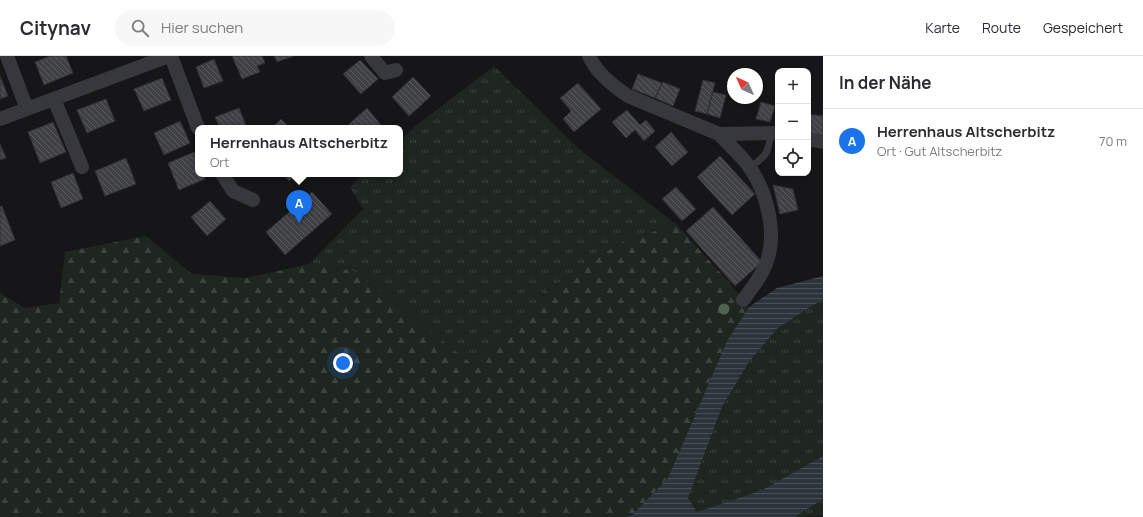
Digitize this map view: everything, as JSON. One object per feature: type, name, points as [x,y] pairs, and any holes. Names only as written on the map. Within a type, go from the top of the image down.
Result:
[{"type":"street","points":[[7,56],[27,109]]},
{"type":"street","points":[[0,119],[54,99],[148,60],[170,56],[197,125]]},
{"type":"street","points":[[371,56],[385,73],[396,70]]},
{"type":"street","points":[[589,56],[591,61],[615,88],[628,96],[719,134],[774,133]]},
{"type":"street","points":[[54,99],[82,167]]},
{"type":"street","points":[[719,134],[750,167],[761,188],[768,212],[771,244],[767,261],[760,276],[743,300]]},
{"type":"street","points":[[811,140],[823,142]]},
{"type":"street","points":[[224,177],[233,191],[253,200]]},
{"type":"lane","points":[[750,167],[762,159],[768,150],[774,133]]},
{"type":"green space","points":[[494,66],[579,149],[676,224],[620,243],[546,291],[477,368],[354,271],[309,264],[363,209],[350,187],[360,177],[403,177],[403,138],[413,128]]},
{"type":"green space","points":[[676,224],[727,280],[749,307],[727,341],[668,478],[632,515],[624,517],[0,517],[0,293],[25,308],[59,303],[65,252],[146,236],[192,274],[246,278],[309,264],[354,271],[477,368],[546,291],[620,243]]},
{"type":"green space","points":[[823,301],[823,456],[760,491],[697,512],[688,498],[722,407],[749,362],[778,328],[815,304]]},
{"type":"green space","points":[[823,499],[823,516],[795,517]]},
{"type":"shaded area","points":[[823,276],[823,301],[815,304],[778,328],[749,362],[722,407],[688,498],[697,512],[760,491],[823,456],[823,499],[795,517],[624,517],[632,515],[668,478],[727,341],[749,307],[777,288]]},
{"type":"building","points":[[50,56],[66,56],[73,73],[44,85],[35,62]]},
{"type":"building","points":[[232,56],[262,56],[265,63],[257,66],[260,72],[242,79]]},
{"type":"building","points":[[274,56],[294,56],[277,62]]},
{"type":"building","points":[[214,59],[223,81],[204,88],[196,67]]},
{"type":"building","points":[[360,60],[378,79],[361,94],[343,74]]},
{"type":"building","points":[[638,74],[662,83],[655,98],[632,89]]},
{"type":"building","points":[[0,76],[8,96],[0,99]]},
{"type":"building","points":[[413,77],[431,96],[409,116],[392,97]]},
{"type":"building","points":[[162,78],[171,100],[144,111],[134,89]]},
{"type":"building","points":[[703,80],[715,83],[707,114],[695,111]]},
{"type":"building","points":[[663,82],[680,89],[673,106],[655,98]]},
{"type":"building","points":[[578,83],[601,109],[574,132],[563,119],[571,111],[560,98]]},
{"type":"building","points":[[713,92],[726,95],[720,118],[707,114]]},
{"type":"building","points":[[106,99],[115,121],[87,133],[77,110]]},
{"type":"building","points":[[763,103],[775,106],[770,122],[756,119],[760,104],[763,104]]},
{"type":"building","points":[[239,108],[246,125],[219,125],[215,117]]},
{"type":"building","points":[[367,108],[381,125],[348,125]]},
{"type":"building","points":[[627,110],[640,125],[646,120],[655,131],[644,141],[635,130],[626,138],[612,122]]},
{"type":"building","points":[[811,114],[823,116],[823,135],[811,133]]},
{"type":"building","points":[[281,119],[287,125],[275,125]]},
{"type":"building","points":[[180,121],[190,143],[164,155],[154,133]]},
{"type":"building","points":[[53,122],[66,152],[40,163],[28,132]]},
{"type":"building","points":[[671,132],[688,152],[672,166],[655,147]]},
{"type":"building","points":[[0,144],[6,158],[0,160]]},
{"type":"building","points":[[194,152],[195,177],[204,177],[205,179],[179,190],[168,163]]},
{"type":"building","points":[[720,156],[755,194],[732,215],[697,177]]},
{"type":"building","points":[[126,158],[136,184],[105,196],[95,171]]},
{"type":"building","points":[[73,173],[83,199],[61,208],[51,182]]},
{"type":"building","points":[[286,177],[294,177],[289,181]]},
{"type":"building","points":[[773,185],[793,189],[798,210],[780,214]]},
{"type":"building","points":[[676,187],[696,209],[682,221],[662,199]]},
{"type":"building","points":[[312,192],[332,214],[285,255],[266,232]]},
{"type":"building","points":[[210,201],[226,219],[207,236],[191,217]]},
{"type":"building","points":[[2,206],[15,240],[0,246],[0,207]]},
{"type":"building","points":[[713,207],[762,262],[735,286],[686,231]]},
{"type":"place","name":"Herrenhaus Altscherbitz","points":[[299,223]]}]
